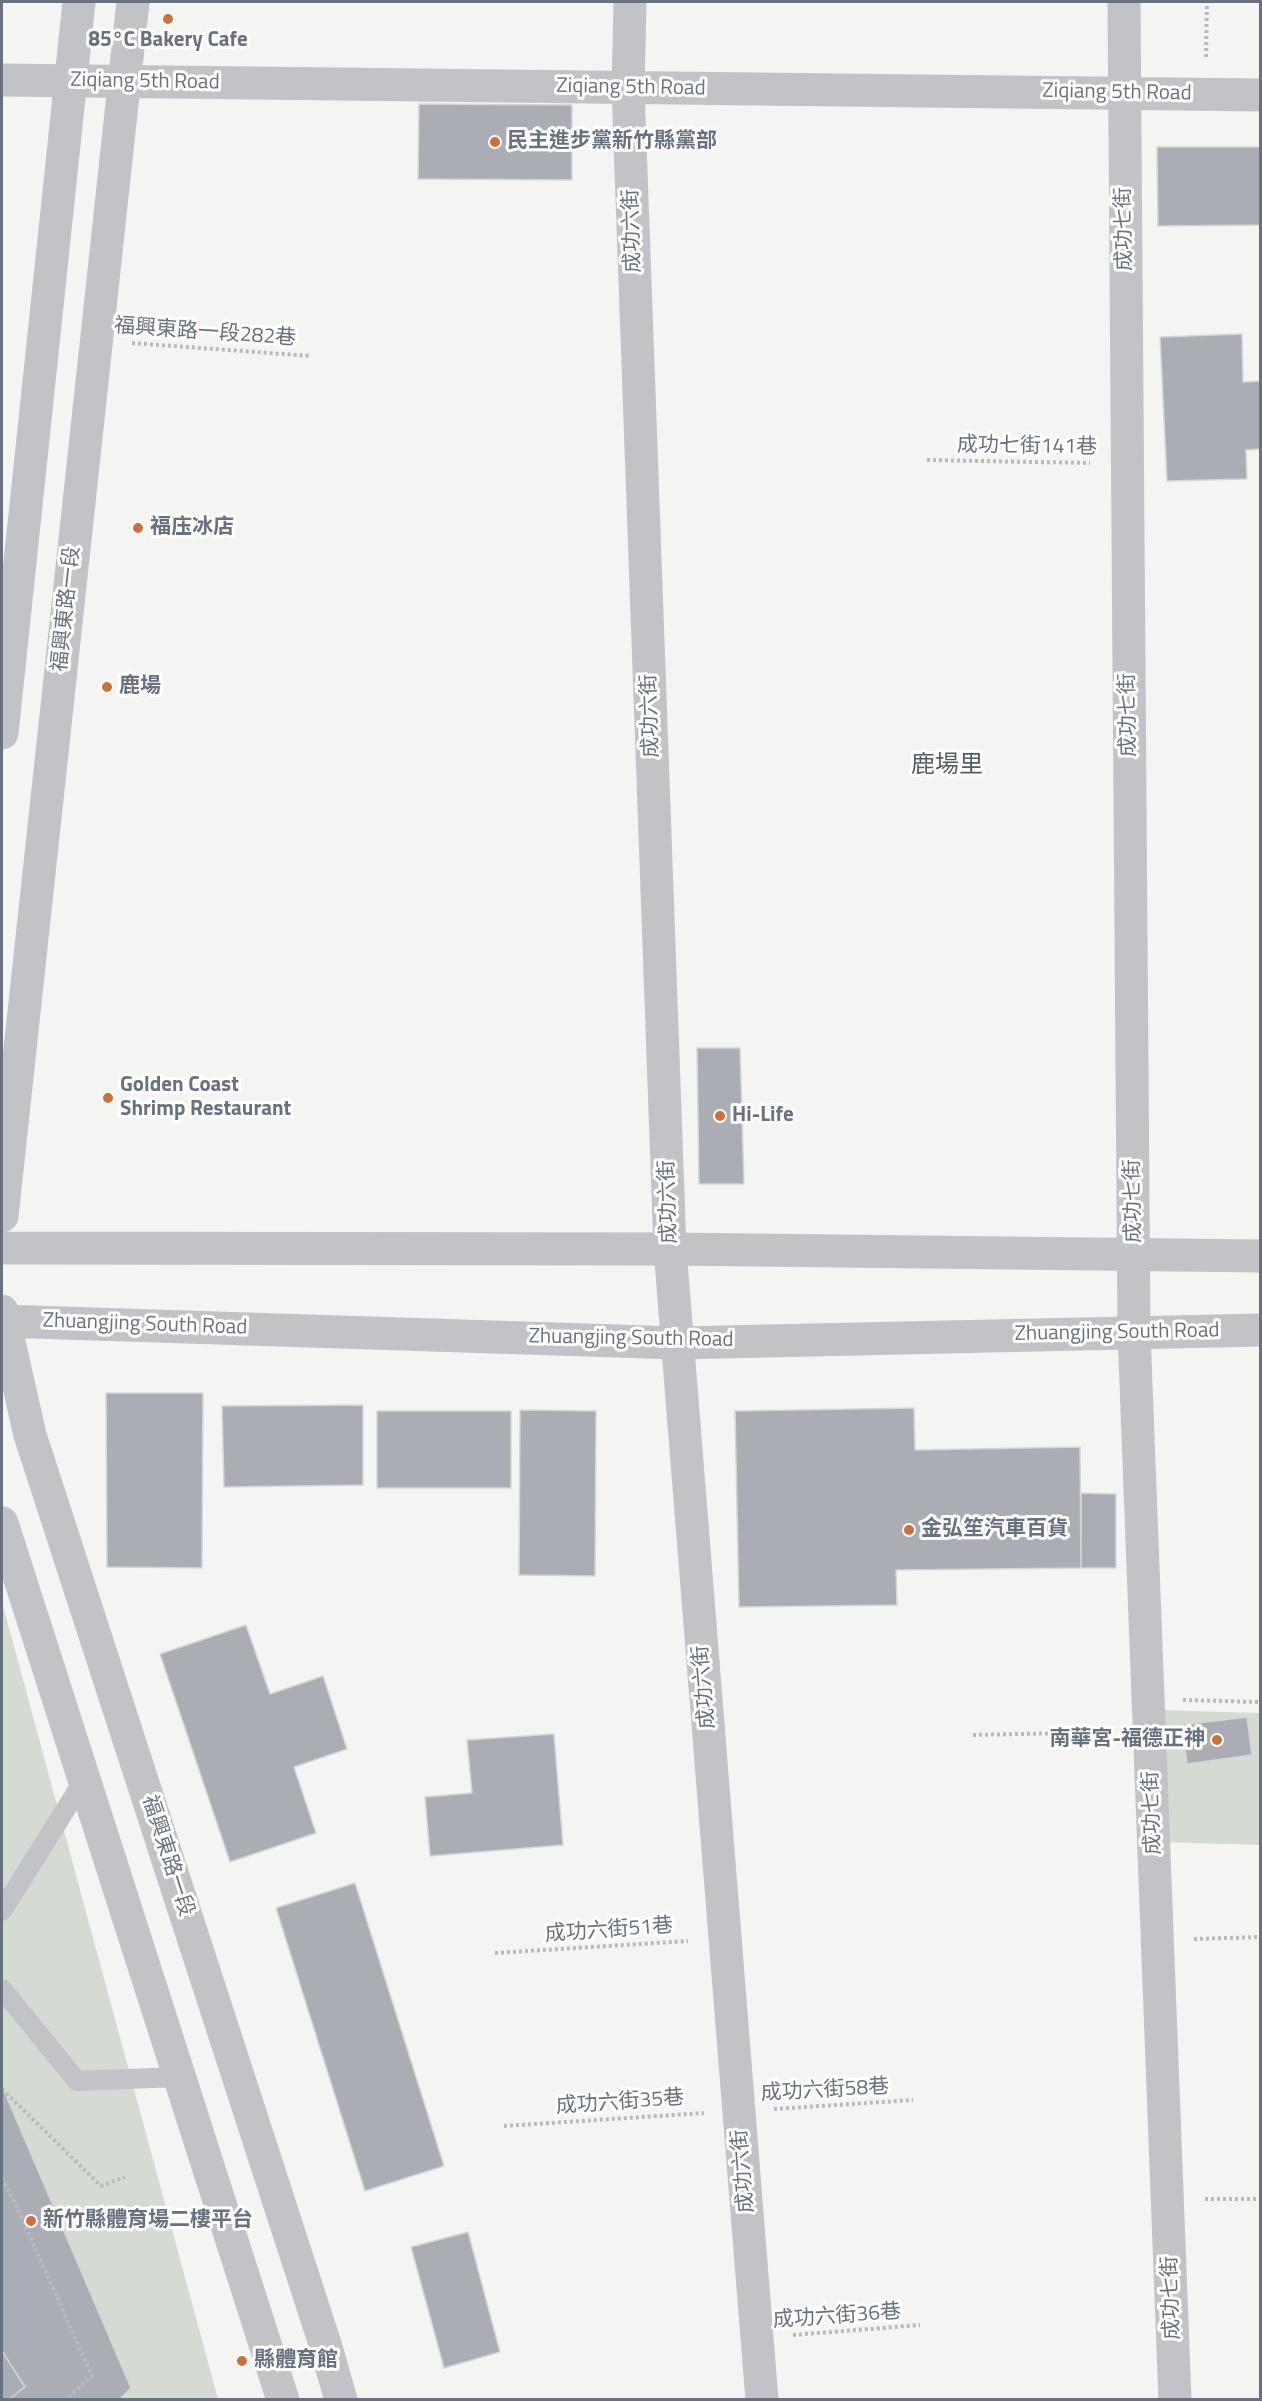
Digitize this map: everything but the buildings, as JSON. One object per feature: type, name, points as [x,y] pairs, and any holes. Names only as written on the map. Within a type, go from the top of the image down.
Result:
[{"type":"street","points":[[2,733],[79,2]]},
{"type":"street","name":"福興東路一段","points":[[2,1216],[133,2]]},
{"type":"street","name":"成功六街","points":[[630,2],[628,88],[670,1249],[762,2400]]},
{"type":"street","name":"成功七街","points":[[1124,2],[1134,1332],[1175,2400]]},
{"type":"street","name":"Ziqiang 5th Road","points":[[2,80],[1260,95]]},
{"type":"street","points":[[2,1248],[670,1249],[1260,1256]]},
{"type":"street","name":"福興東路一段","points":[[2,1311],[2,1321],[30,1435],[323,2336],[341,2400]]},
{"type":"street","name":"Zhuangjing South Road","points":[[2,1321],[678,1343],[1260,1330]]},
{"type":"street","points":[[2,1523],[283,2400]]},
{"type":"lane","points":[[2,1911],[84,1780]]},
{"type":"lane","points":[[2,1989],[77,2080],[180,2077]]},
{"type":"path","points":[[1206,94],[1207,2]]},
{"type":"path","name":"福興東路一段282巷","points":[[96,341],[311,356]]},
{"type":"path","name":"成功七街141巷","points":[[927,460],[1127,464]]},
{"type":"path","points":[[1149,1699],[1260,1702]]},
{"type":"path","points":[[973,1735],[1150,1731]]},
{"type":"path","points":[[1158,1940],[1260,1937]]},
{"type":"path","name":"成功六街51巷","points":[[495,1953],[725,1938]]},
{"type":"path","points":[[2,2089],[101,2186],[125,2177]]},
{"type":"path","name":"成功六街58巷","points":[[739,2111],[913,2100]]},
{"type":"path","name":"成功六街35巷","points":[[504,2126],[739,2111]]},
{"type":"path","points":[[2,2178],[18,2207],[92,2376],[65,2400]]},
{"type":"path","points":[[1168,2199],[1260,2199]]},
{"type":"path","name":"成功六街36巷","points":[[757,2338],[920,2325]]},
{"type":"shaded area","points":[[2,1602],[218,2399],[2,2399]]},
{"type":"shaded area","points":[[1162,1710],[1260,1713],[1260,1845],[1160,1842]]},
{"type":"place","name":"85°C Bakery Cafe","points":[[168,19]]},
{"type":"place","name":"民主進步黨新竹縣黨部","points":[[495,142]]},
{"type":"place","name":"福庒冰店","points":[[138,528]]},
{"type":"place","name":"鹿場","points":[[107,687]]},
{"type":"place","name":"Golden Coast Shrimp Restaurant","points":[[108,1098]]},
{"type":"place","name":"Hi-Life","points":[[720,1116]]},
{"type":"place","name":"金弘笙汽車百貨","points":[[909,1530]]},
{"type":"place","name":"南華宮-福德正神","points":[[1217,1740]]},
{"type":"place","name":"新竹縣體育場二樓平台","points":[[31,2221]]},
{"type":"place","name":"縣體育館","points":[[242,2361]]},
{"type":"district","name":"鹿場里","points":[[947,766]]}]
